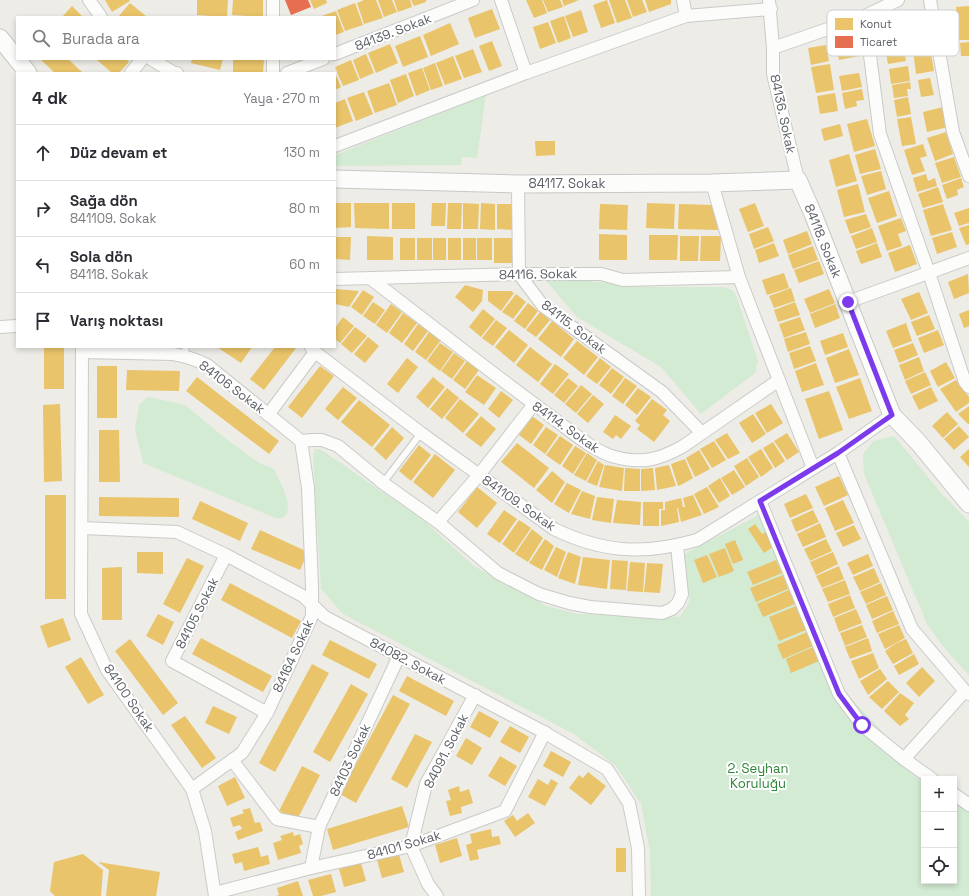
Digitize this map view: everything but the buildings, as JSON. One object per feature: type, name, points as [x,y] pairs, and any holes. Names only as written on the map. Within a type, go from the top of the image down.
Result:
[{"type":"main road","points":[[0,39],[16,58]]},
{"type":"main road","points":[[17,60],[27,72]]},
{"type":"main road","name":"84117. Sokak","points":[[336,179],[518,184],[712,183],[798,180]]},
{"type":"main road","name":"84118. Sokak","points":[[798,180],[813,214],[892,415],[918,442],[969,504]]},
{"type":"street","points":[[89,0],[100,16]]},
{"type":"street","points":[[273,0],[273,16]]},
{"type":"street","name":"84139. Sokak","points":[[336,54],[473,0]]},
{"type":"street","points":[[501,0],[526,73]]},
{"type":"street","points":[[683,0],[686,16]]},
{"type":"street","points":[[877,10],[898,0]]},
{"type":"street","points":[[930,0],[932,10]]},
{"type":"street","points":[[336,146],[526,73],[686,16],[770,4]]},
{"type":"street","name":"84136. Sokak","points":[[770,4],[773,74],[798,180]]},
{"type":"street","points":[[773,48],[827,29]]},
{"type":"street","points":[[870,56],[880,134],[929,273],[965,382],[969,387]]},
{"type":"street","points":[[940,56],[953,132],[969,176]]},
{"type":"street","points":[[132,72],[141,60]]},
{"type":"street","points":[[153,60],[172,72]]},
{"type":"street","points":[[273,60],[273,72]]},
{"type":"street","points":[[290,72],[320,60]]},
{"type":"street","points":[[712,183],[739,277],[813,468]]},
{"type":"street","points":[[518,184],[519,274]]},
{"type":"street","points":[[848,302],[969,258]]},
{"type":"street","name":"84116. Sokak","points":[[336,279],[519,274],[601,274],[623,280],[739,277]]},
{"type":"street","name":"84115. Sokak","points":[[519,274],[543,306],[662,392],[702,433]]},
{"type":"street","name":"84114. Sokak","points":[[370,278],[534,404],[600,451],[614,457],[631,461],[650,460],[667,455],[682,447],[779,380]]},
{"type":"street","points":[[0,327],[16,326]]},
{"type":"street","points":[[268,415],[313,349]]},
{"type":"street","name":"841109. Sokak","points":[[313,349],[421,433],[554,529],[588,543],[610,548],[635,550],[659,549],[677,546],[697,540],[838,453],[892,415]]},
{"type":"street","name":"84106 Sokak","points":[[82,350],[173,354],[185,351],[195,359],[207,365],[301,441]]},
{"type":"street","name":"84100 Sokak","points":[[82,350],[81,614],[107,670],[192,789],[205,831],[215,894]]},
{"type":"street","points":[[438,522],[479,475],[534,404]]},
{"type":"street","points":[[301,441],[322,440],[338,446],[383,483],[438,522],[498,573],[539,594],[570,603],[590,607],[662,613],[672,609],[678,603],[682,594],[677,546]]},
{"type":"street","name":"84164 Sokak","points":[[192,789],[242,753],[267,713],[312,616],[308,488],[301,441]]},
{"type":"street","points":[[838,453],[912,629],[967,692],[904,759]]},
{"type":"street","points":[[760,501],[839,694],[862,725],[928,776]]},
{"type":"street","name":"84082. Sokak","points":[[82,528],[177,532],[226,555],[303,596],[325,617],[545,732],[607,768],[629,803],[638,848],[639,896]]},
{"type":"street","name":"84105 Sokak","points":[[226,555],[172,661],[267,713]]},
{"type":"street","name":"84103 Sokak","points":[[311,868],[318,827],[399,656]]},
{"type":"street","name":"84091. Sokak","points":[[411,846],[426,784],[475,695]]},
{"type":"street","name":"84101 Sokak","points":[[215,894],[311,868],[411,846],[504,811],[545,732]]},
{"type":"street","points":[[232,760],[277,819],[318,827]]},
{"type":"street","points":[[957,796],[969,805]]},
{"type":"street","points":[[411,846],[428,884],[437,896]]},
{"type":"lane","points":[[383,483],[421,433]]},
{"type":"green space","points":[[486,95],[477,158],[462,157],[461,165],[336,166],[336,155]]},
{"type":"green space","points":[[542,276],[648,287],[724,287],[732,290],[736,295],[758,361],[755,373],[701,414],[661,367],[577,317]]},
{"type":"green space","points":[[150,397],[185,405],[225,438],[259,463],[274,469],[288,502],[287,514],[282,518],[276,518],[143,463],[135,429],[139,405],[146,398]]},
{"type":"green space","points":[[894,436],[941,493],[969,522],[969,675],[946,650],[927,624],[864,474],[863,454],[873,441]]},
{"type":"green space","name":"2. Seyhan Koruluğu","points":[[315,449],[320,449],[423,520],[474,566],[546,606],[578,614],[680,617],[690,601],[682,555],[759,515],[845,692],[924,776],[921,776],[921,884],[957,884],[957,798],[969,807],[969,896],[651,896],[650,851],[641,804],[616,766],[574,734],[343,614],[321,589],[313,455]]},
{"type":"route","points":[[848,302],[892,415],[838,453],[760,501],[839,694],[862,725]]}]
